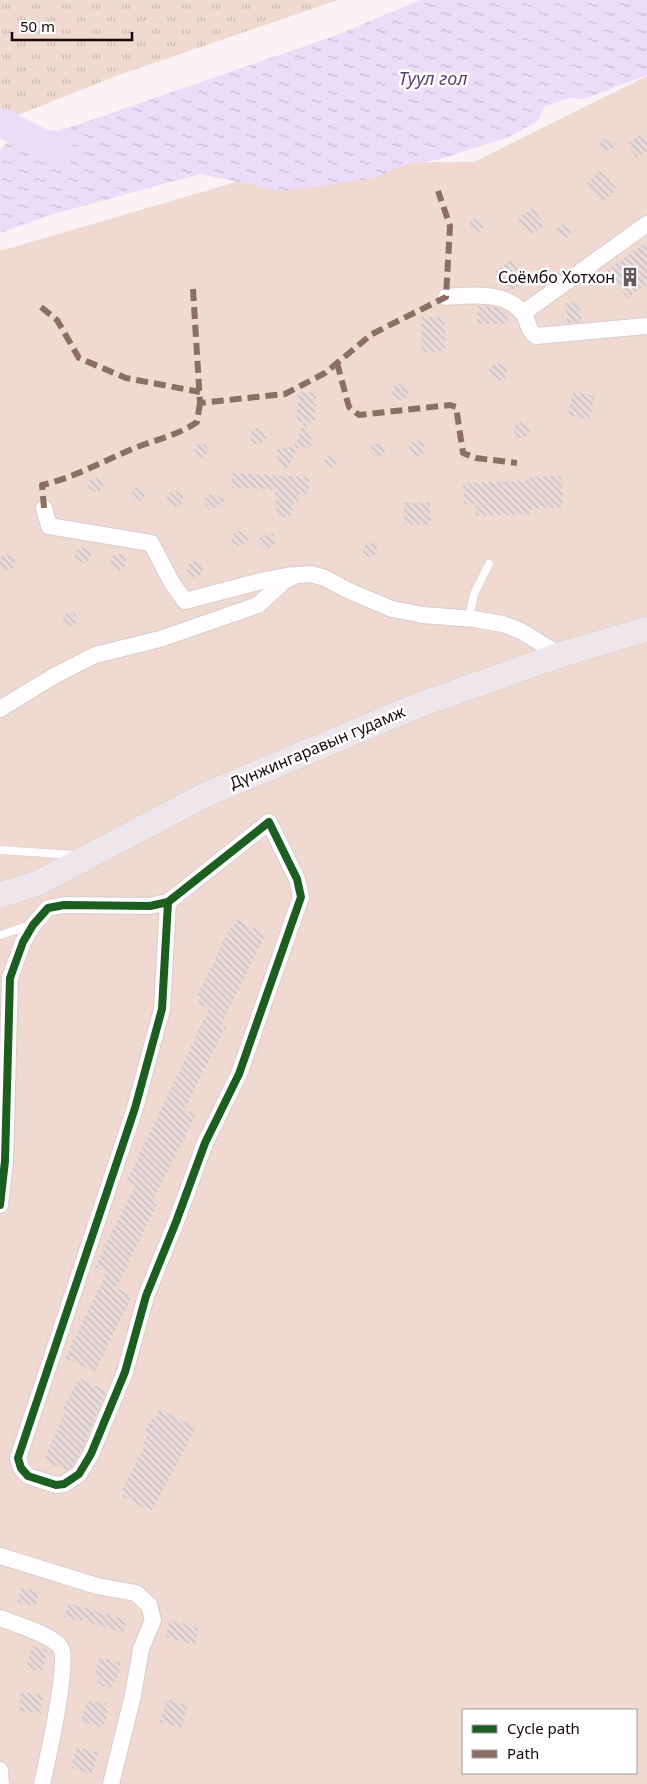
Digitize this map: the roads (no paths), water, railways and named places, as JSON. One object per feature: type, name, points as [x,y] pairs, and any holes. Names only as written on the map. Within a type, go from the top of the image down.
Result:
[{"type":"main road","name":"Дүнжингаравын гудамж","points":[[0,895],[38,883],[204,795],[418,705],[560,655],[645,631]]},
{"type":"street","points":[[523,313],[647,224]]},
{"type":"street","points":[[446,297],[473,295],[494,297],[508,303],[523,313],[530,331],[536,336],[647,326]]},
{"type":"street","points":[[44,508],[49,526],[151,543],[172,583],[185,601],[265,580],[310,574],[325,578],[355,594],[392,609],[423,615],[469,618],[503,624],[521,631],[560,655]]},
{"type":"street","points":[[0,709],[61,672],[95,655],[160,639],[258,605],[284,581],[297,575]]},
{"type":"street","points":[[0,1205],[5,1161],[10,978],[23,942],[33,925],[48,908],[64,904],[150,906],[168,902],[269,822],[297,879],[301,897],[238,1074],[205,1143],[146,1296],[126,1372],[109,1415],[91,1454],[78,1474],[64,1484],[56,1485],[28,1476],[21,1468],[18,1458],[135,1108],[162,1009],[168,902]]},
{"type":"street","points":[[38,883],[48,908]]},
{"type":"street","points":[[0,1556],[88,1583],[136,1593],[149,1605],[153,1620],[141,1649],[133,1695],[111,1784]]},
{"type":"street","points":[[0,1618],[54,1640],[61,1649],[62,1675],[42,1784]]},
{"type":"street","points":[[0,1770],[1,1784]]},
{"type":"lane","points":[[469,618],[474,594],[489,564]]},
{"type":"lane","points":[[0,850],[90,856]]},
{"type":"lane","points":[[0,935],[33,925]]},
{"type":"water","name":"Туул гол","points":[[420,0],[647,0],[647,75],[583,99],[568,98],[544,107],[538,121],[509,137],[437,160],[407,164],[371,179],[281,191],[200,174],[50,215],[0,233],[0,150],[20,134],[34,130],[59,131],[337,35]]},
{"type":"waterway","name":"Туул гол","points":[[0,122],[59,152]]},
{"type":"place","name":"Соёмбо Хотхон","points":[[630,277]]}]
